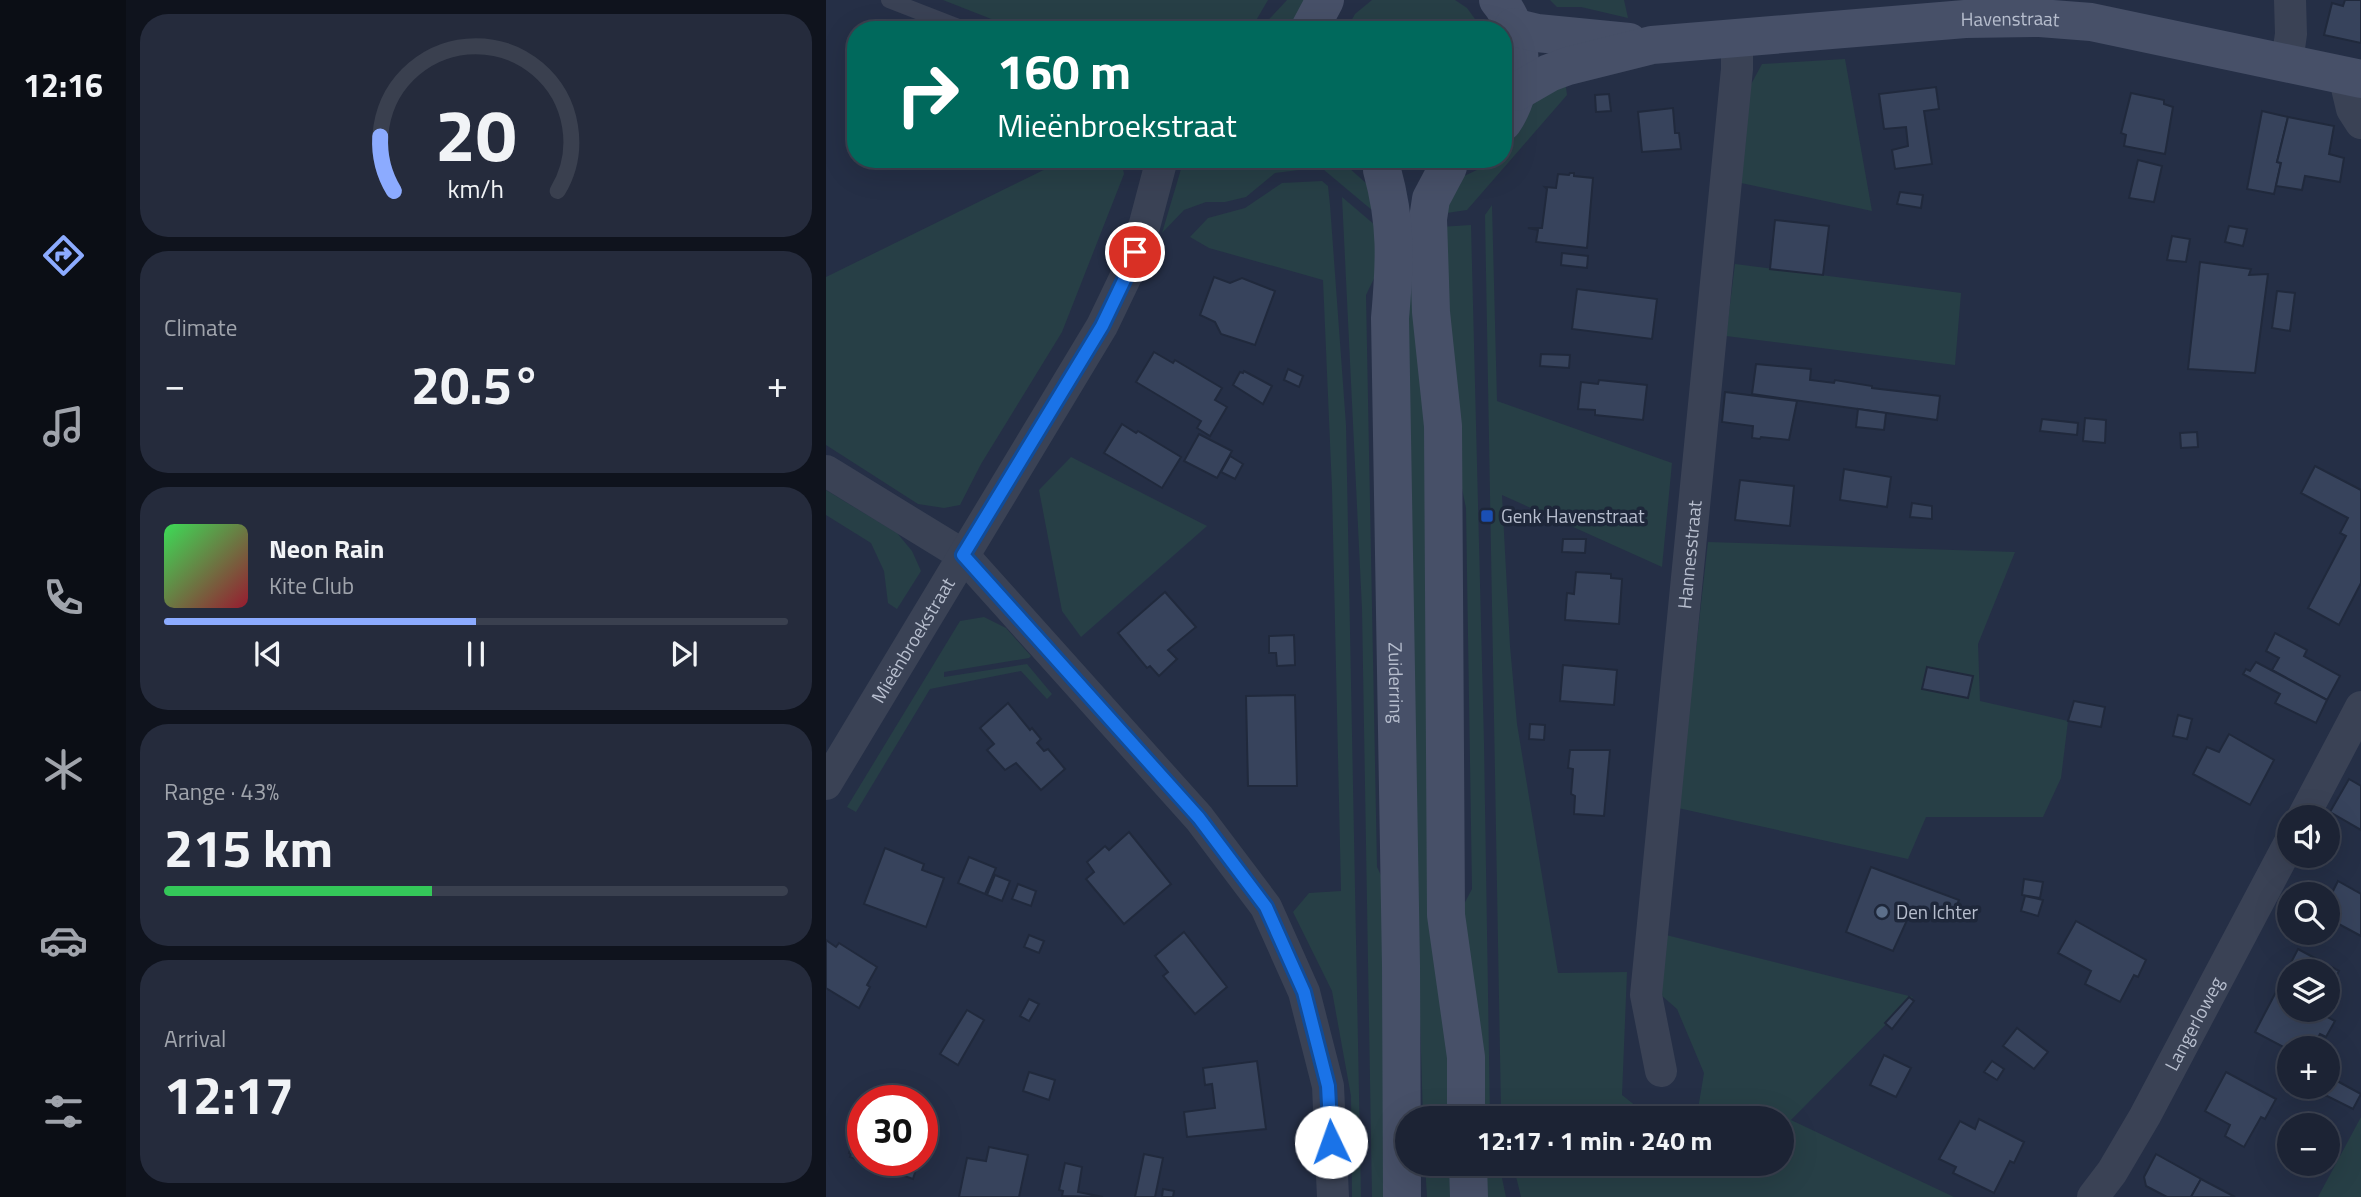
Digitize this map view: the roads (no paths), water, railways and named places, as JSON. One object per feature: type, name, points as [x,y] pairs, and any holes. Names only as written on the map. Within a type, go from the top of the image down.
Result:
[{"type":"main road","points":[[1313,21],[1325,0]]},
{"type":"main road","name":"Havenstraat","points":[[1505,13],[1537,33],[1652,45]]},
{"type":"main road","name":"Havenstraat","points":[[1512,105],[1549,73],[1652,45],[1965,19],[2040,18],[2091,22],[2353,77]]},
{"type":"main road","points":[[1512,37],[1520,65],[1512,99]]},
{"type":"main road","name":"Zuiderring","points":[[1372,168],[1390,197],[1395,263],[1390,318],[1401,966],[1402,1197]]},
{"type":"main road","points":[[1385,168],[1404,173],[1424,173],[1440,168]]},
{"type":"main road","points":[[1453,168],[1431,199],[1428,219],[1431,312],[1443,426],[1446,915],[1466,1057],[1466,1106]]},
{"type":"main road","points":[[1468,1176],[1469,1197]]},
{"type":"street","points":[[2287,62],[2291,34],[2290,0]]},
{"type":"street","name":"Hannesstraat","points":[[1661,1071],[1646,995],[1737,68],[1737,39]]},
{"type":"street","points":[[2353,77],[2352,110],[2361,123]]},
{"type":"street","name":"Mieënbroekstraat","points":[[826,784],[1102,326],[1135,252],[1160,168]]},
{"type":"street","points":[[826,471],[963,555],[1199,818],[1266,907],[1304,992],[1328,1086],[1333,1197]]},
{"type":"street","points":[[2309,805],[2361,707]]},
{"type":"street","name":"Langerloweg","points":[[2093,1197],[2112,1172],[2146,1116],[2277,867]]},
{"type":"lane","points":[[889,0],[943,21]]},
{"type":"place","name":"Genk Havenstraat","points":[[1487,516]]},
{"type":"place","name":"Den Ichter","points":[[1882,912]]}]
